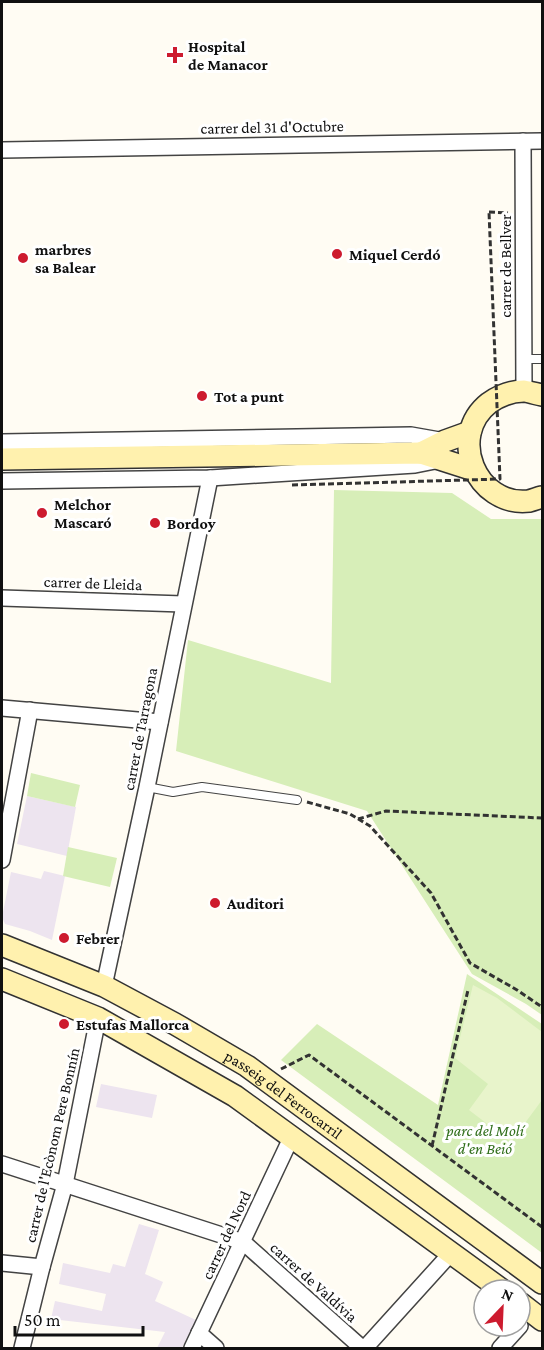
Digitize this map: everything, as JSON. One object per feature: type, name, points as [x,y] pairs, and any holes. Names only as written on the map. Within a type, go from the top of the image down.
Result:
[{"type":"main road","points":[[534,393],[504,395],[490,403],[477,416],[470,432],[469,451],[474,470],[481,481],[492,491],[510,499],[529,501],[543,497]]},
{"type":"main road","points":[[2,459],[421,453],[444,450],[470,432]]},
{"type":"main road","points":[[444,450],[474,470]]},
{"type":"main road","name":"passeig del Ferrocarril","points":[[2,945],[104,986],[247,1066],[543,1283]]},
{"type":"main road","name":"passeig del Ferrocarril","points":[[2,979],[98,1018],[235,1096],[486,1278]]},
{"type":"street","name":"carrer de Bellver","points":[[523,141],[523,359],[534,393]]},
{"type":"street","name":"carrer del 31 d'Octubre","points":[[2,150],[543,141]]},
{"type":"street","points":[[2,442],[411,435],[444,450]]},
{"type":"street","points":[[2,481],[210,478],[415,465],[444,450]]},
{"type":"street","name":"carrer de Tarragona","points":[[104,986],[210,478]]},
{"type":"street","name":"carrer de Lleida","points":[[2,598],[183,604]]},
{"type":"street","points":[[2,708],[160,722]]},
{"type":"street","points":[[2,860],[30,710]]},
{"type":"street","name":"carrer de l'Ecònom Pere Bonnín","points":[[22,1348],[65,1184],[98,1018]]},
{"type":"street","name":"carrer del Nord","points":[[192,1348],[292,1136]]},
{"type":"street","points":[[2,1164],[243,1242]]},
{"type":"street","name":"carrer de Valdívia","points":[[243,1242],[364,1348]]},
{"type":"street","points":[[364,1348],[452,1252]]},
{"type":"street","points":[[2,1263],[42,1268]]},
{"type":"street","points":[[199,1334],[216,1348]]},
{"type":"lane","points":[[523,359],[543,359]]},
{"type":"lane","points":[[147,787],[173,792],[202,787],[297,800]]},
{"type":"path","points":[[292,485],[500,478],[489,212]]},
{"type":"path","points":[[297,800],[350,814],[370,826],[431,893],[470,963],[543,1007]]},
{"type":"path","points":[[358,819],[386,811],[543,818]]},
{"type":"path","points":[[432,1146],[468,990]]},
{"type":"path","points":[[263,1078],[309,1055],[543,1227]]},
{"type":"shaded area","points":[[27,796],[76,807],[67,856],[17,844]]},
{"type":"shaded area","points":[[44,871],[65,876],[52,940],[5,924],[2,917],[11,872],[41,879]]},
{"type":"shaded area","points":[[101,1084],[157,1095],[152,1118],[96,1107]]},
{"type":"shaded area","points":[[139,1224],[159,1230],[145,1274],[163,1282],[155,1301],[196,1320],[182,1348],[157,1348],[165,1332],[51,1319],[55,1301],[102,1311],[106,1294],[59,1284],[63,1263],[110,1273],[113,1264],[125,1267]]},
{"type":"green space","points":[[334,490],[452,493],[491,519],[542,519],[542,1015],[472,974],[367,811],[176,751],[188,640],[331,683]]},
{"type":"green space","points":[[31,773],[80,785],[75,807],[27,796]]},
{"type":"green space","points":[[68,847],[117,858],[110,887],[63,876]]},
{"type":"green space","name":"parc del Molí d'en Beió","points":[[467,974],[542,1024],[542,1253],[281,1060],[317,1024],[438,1105]]},
{"type":"green space","points":[[473,985],[497,998],[542,1032],[542,1100],[511,1142],[469,1110],[488,1084],[455,1058]]},
{"type":"place","name":"Hospital de Manacor","points":[[175,55]]},
{"type":"place","name":"Miquel Cerdó","points":[[337,254]]},
{"type":"place","name":"marbres sa Balear","points":[[23,258]]},
{"type":"place","name":"Tot a punt","points":[[202,396]]},
{"type":"place","name":"Melchor Mascaró","points":[[42,513]]},
{"type":"place","name":"Bordoy","points":[[155,523]]},
{"type":"place","name":"Auditori","points":[[215,903]]},
{"type":"place","name":"Febrer","points":[[64,938]]},
{"type":"place","name":"Estufas Mallorca","points":[[64,1024]]}]
